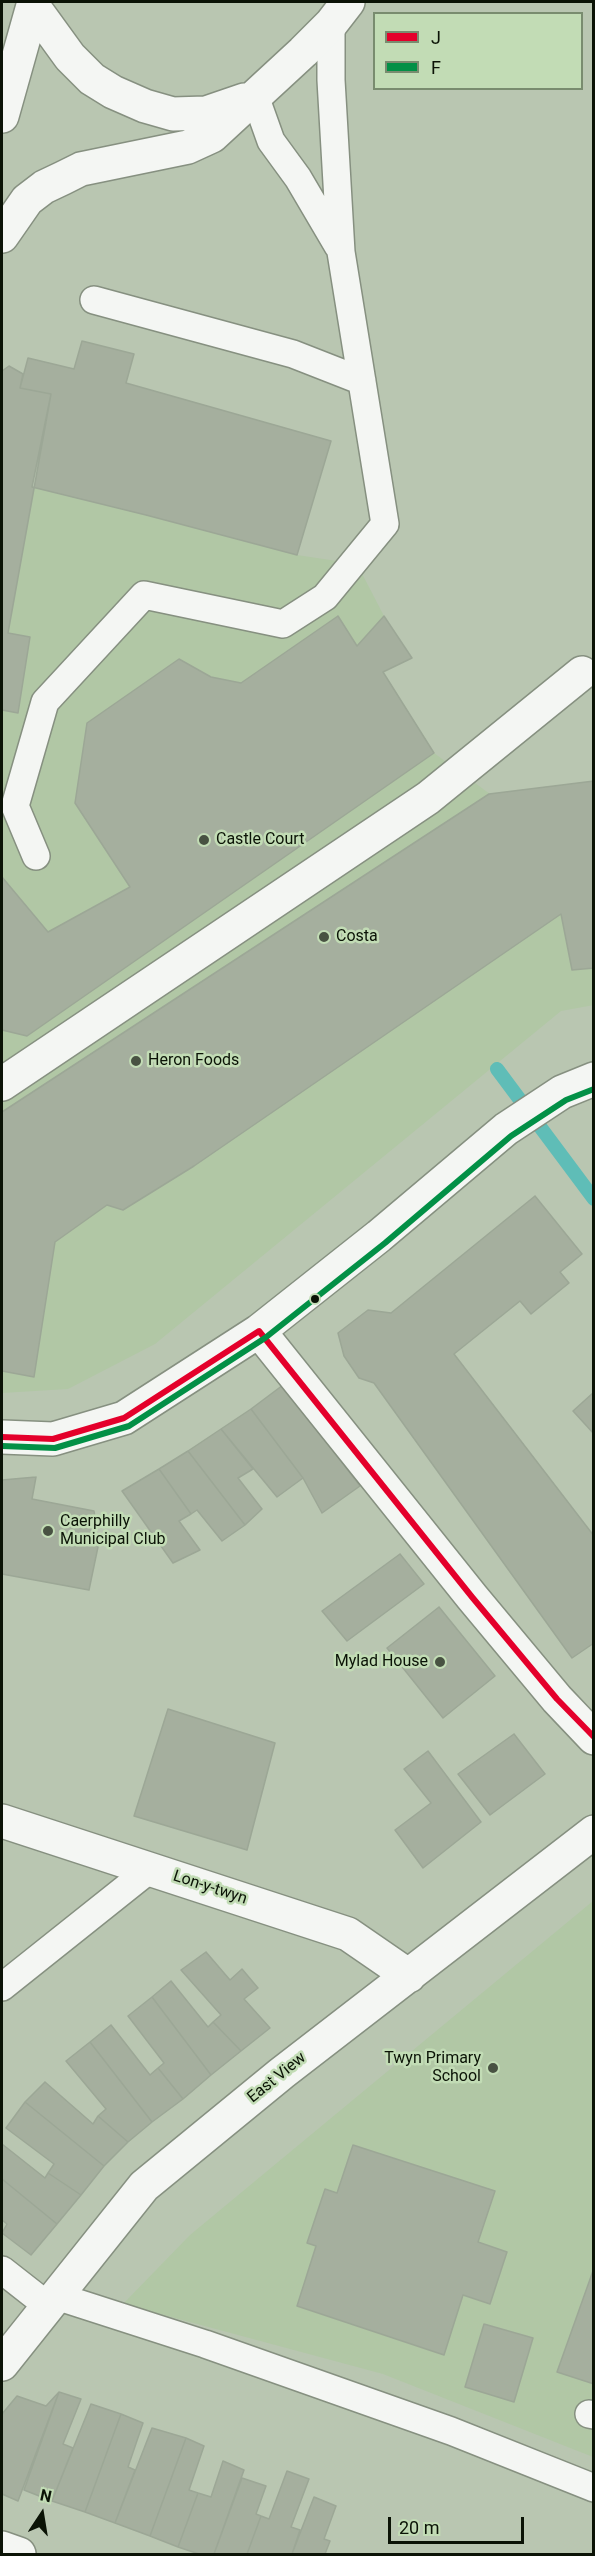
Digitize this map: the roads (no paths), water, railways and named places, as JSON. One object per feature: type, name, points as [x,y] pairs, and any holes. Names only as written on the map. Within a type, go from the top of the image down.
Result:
[{"type":"street","points":[[34,4],[70,57],[92,79],[113,92],[145,106],[173,114],[206,113],[255,96]]},
{"type":"street","points":[[2,116],[34,4]]},
{"type":"street","points":[[2,236],[27,200],[44,187],[81,169],[188,147],[212,136],[340,13]]},
{"type":"street","points":[[2,1084],[428,798],[582,673]]},
{"type":"street","points":[[2,1437],[52,1438],[124,1418],[260,1331],[379,1236],[506,1129],[585,1084]]},
{"type":"street","points":[[260,1331],[472,1597],[557,1699],[594,1738]]},
{"type":"street","name":"Lon-y-twyn","points":[[2,1821],[348,1934],[409,1976]]},
{"type":"street","name":"East View","points":[[2,2364],[144,2186],[282,2073],[594,1832]]},
{"type":"street","points":[[2,2548],[18,2554]]},
{"type":"lane","points":[[36,856],[15,806],[45,702],[144,595],[283,624],[325,597],[385,524],[341,252],[331,80],[340,13]]},
{"type":"lane","points":[[255,96],[271,141],[304,188],[341,252]]},
{"type":"lane","points":[[94,300],[293,354],[362,381]]},
{"type":"lane","points":[[2,1987],[150,1869]]},
{"type":"lane","points":[[2,2270],[52,2301],[205,2344],[451,2431],[594,2488]]},
{"type":"waterway","points":[[497,1069],[594,1199]]},
{"type":"place","name":"Castle Court","points":[[204,840]]},
{"type":"place","name":"Costa","points":[[324,937]]},
{"type":"place","name":"Heron Foods","points":[[136,1061]]},
{"type":"place","name":"Caerphilly Municipal Club","points":[[48,1531]]},
{"type":"place","name":"Mylad House","points":[[440,1662]]},
{"type":"place","name":"Twyn Primary School","points":[[493,2068]]}]
